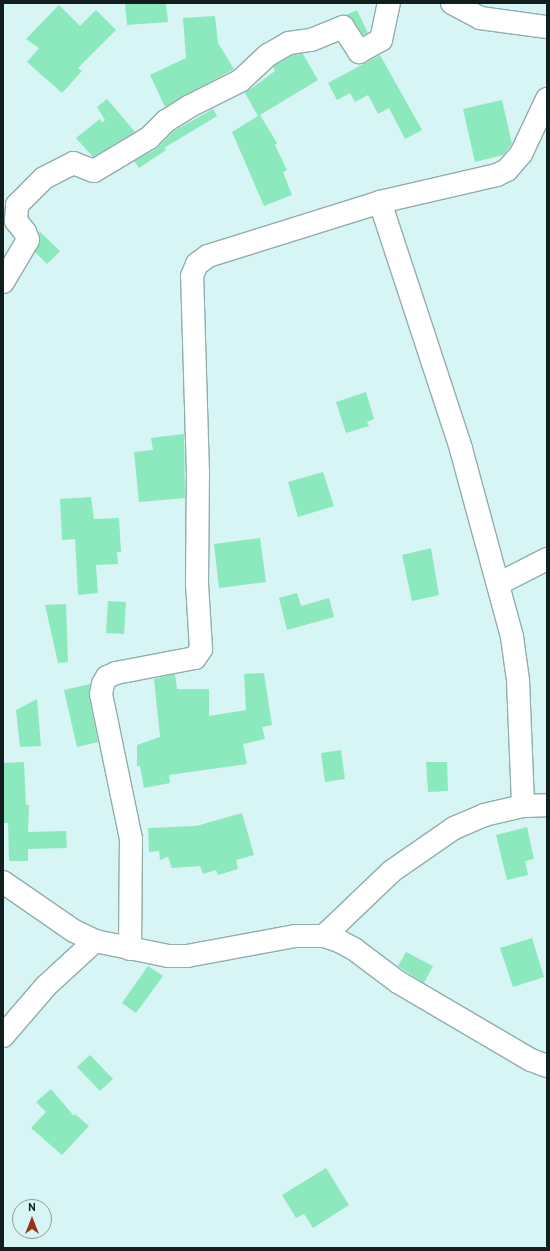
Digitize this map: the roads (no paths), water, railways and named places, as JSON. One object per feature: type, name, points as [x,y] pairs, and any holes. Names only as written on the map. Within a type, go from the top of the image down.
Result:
[{"type":"street","points":[[3,282],[28,240],[28,235],[16,221],[17,205],[44,178],[73,163],[94,171],[149,138],[166,121],[190,106],[240,81],[268,55],[289,43],[311,40],[343,27],[359,52],[381,40],[389,3]]},
{"type":"street","points":[[452,3],[480,18],[547,27]]},
{"type":"street","points":[[130,948],[133,857],[130,828],[102,694],[103,684],[107,677],[116,673],[195,658],[201,649],[196,584],[198,474],[192,276],[197,264],[208,256],[380,202],[507,170],[522,154],[547,99]]},
{"type":"street","points":[[380,202],[461,449],[512,637],[518,680],[523,806]]},
{"type":"street","points":[[498,584],[547,559]]},
{"type":"street","points":[[324,936],[392,871],[454,828],[484,816],[523,806],[547,805]]},
{"type":"street","points":[[3,882],[74,931],[95,941],[177,956],[295,936],[324,936],[354,948],[398,982],[531,1060],[547,1066]]},
{"type":"street","points":[[3,1036],[46,986],[95,941]]}]
